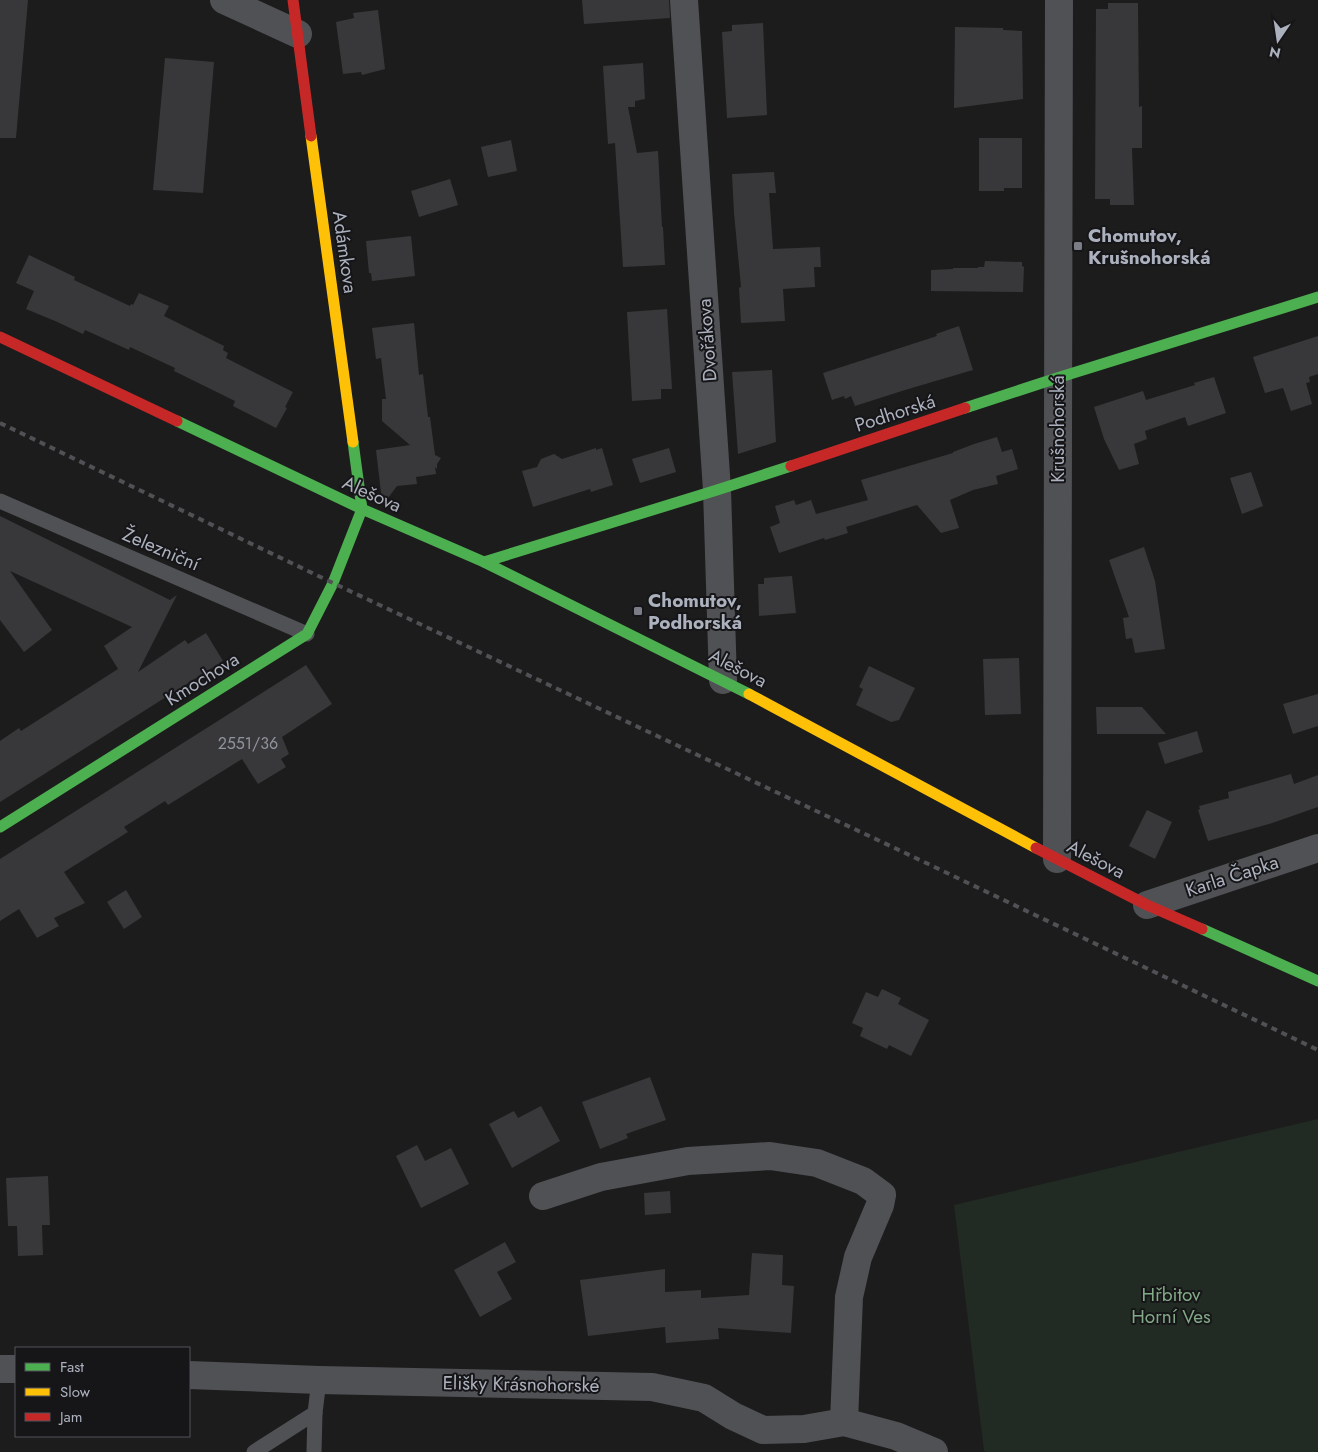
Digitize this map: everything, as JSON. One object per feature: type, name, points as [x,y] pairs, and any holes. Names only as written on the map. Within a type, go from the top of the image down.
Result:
[{"type":"street","points":[[224,0],[298,34]]},
{"type":"street","name":"Adámkova","points":[[293,0],[362,509]]},
{"type":"street","name":"Dvořákova","points":[[684,0],[717,490],[723,680]]},
{"type":"street","name":"Krušnohorská","points":[[1057,859],[1059,0]]},
{"type":"street","name":"Podhorská","points":[[484,562],[717,490],[1057,378],[1318,298]]},
{"type":"street","name":"Alešova","points":[[0,337],[362,509],[484,562],[723,680],[1057,859],[1147,905],[1318,981]]},
{"type":"street","points":[[307,634],[333,583],[362,509]]},
{"type":"street","name":"Kmochova","points":[[0,827],[307,634]]},
{"type":"street","name":"Karla Čapka","points":[[1147,905],[1318,848]]},
{"type":"street","points":[[543,1196],[601,1177],[688,1161],[770,1156],[817,1163],[863,1181],[882,1195],[880,1205],[858,1257],[849,1297],[844,1422]]},
{"type":"street","points":[[0,1369],[15,1370]]},
{"type":"street","name":"Elišky Krásnohorské","points":[[190,1375],[319,1380],[652,1387],[704,1398],[733,1416],[764,1441],[804,1429],[844,1422],[896,1436],[934,1452]]},
{"type":"lane","name":"Železniční","points":[[0,501],[307,634]]},
{"type":"lane","points":[[314,1452],[315,1413],[319,1380]]},
{"type":"lane","points":[[254,1452],[315,1413]]},
{"type":"green space","name":"Hřbitov Horní Ves","points":[[1318,1119],[1318,1452],[984,1451],[954,1205]]},
{"type":"building","points":[[0,0],[28,0],[16,138],[0,138]]},
{"type":"building","points":[[582,0],[669,0],[670,18],[584,24]]},
{"type":"building","points":[[1108,3],[1138,3],[1139,107],[1142,106],[1142,148],[1132,148],[1134,205],[1110,205],[1110,199],[1095,199],[1096,9],[1108,9]]},
{"type":"building","points":[[378,10],[385,69],[362,75],[361,72],[343,74],[336,22],[354,18],[353,13]]},
{"type":"building","points":[[763,23],[767,115],[727,118],[722,32],[732,31],[732,25]]},
{"type":"building","points":[[955,27],[1003,28],[1003,30],[1022,31],[1023,99],[954,108]]},
{"type":"building","points":[[165,58],[214,62],[203,193],[153,190]]},
{"type":"building","points":[[643,63],[645,99],[635,101],[635,107],[628,107],[637,153],[658,151],[665,265],[623,267],[615,143],[608,144],[603,66]]},
{"type":"building","points":[[979,138],[1022,138],[1022,188],[1004,188],[1004,191],[979,191]]},
{"type":"building","points":[[511,140],[517,171],[488,177],[481,147]]},
{"type":"building","points":[[774,172],[776,193],[769,193],[773,249],[820,247],[821,267],[814,267],[815,287],[783,289],[785,321],[741,323],[739,288],[741,287],[732,174]]},
{"type":"building","points":[[450,179],[458,205],[419,217],[411,191]]},
{"type":"building","points":[[411,236],[415,276],[372,281],[371,273],[369,273],[366,241]]},
{"type":"building","points":[[29,255],[75,277],[74,280],[130,306],[131,304],[133,305],[139,293],[169,306],[164,316],[224,346],[223,350],[228,353],[226,358],[293,392],[276,428],[233,406],[235,401],[174,371],[175,368],[130,347],[129,350],[85,330],[83,334],[26,309],[34,291],[16,283]]},
{"type":"building","points":[[985,261],[1022,262],[1024,267],[1023,292],[931,291],[931,270],[984,267]]},
{"type":"building","points":[[667,309],[672,389],[661,389],[661,399],[632,401],[627,312]]},
{"type":"building","points":[[414,323],[419,375],[423,374],[435,455],[441,458],[437,464],[437,469],[435,467],[436,474],[416,477],[417,484],[397,486],[385,502],[382,501],[376,450],[410,445],[382,421],[382,399],[386,399],[381,358],[376,359],[372,328]]},
{"type":"building","points":[[959,326],[973,370],[855,406],[851,396],[845,399],[844,396],[832,400],[823,373],[937,336],[936,334]]},
{"type":"building","points":[[1318,336],[1318,374],[1309,377],[1310,382],[1306,383],[1312,404],[1291,411],[1283,388],[1265,393],[1253,357]]},
{"type":"building","points":[[772,370],[776,442],[738,454],[732,372]]},
{"type":"building","points":[[1214,377],[1226,413],[1188,426],[1185,417],[1145,431],[1147,439],[1134,444],[1139,464],[1119,470],[1104,439],[1094,407],[1143,391],[1146,400]]},
{"type":"building","points":[[997,437],[1002,452],[1012,449],[1018,469],[996,476],[998,484],[973,490],[950,500],[959,528],[941,533],[917,505],[846,527],[848,533],[825,540],[824,538],[779,553],[770,527],[780,523],[775,506],[794,500],[796,505],[811,500],[816,514],[868,500],[861,480],[953,453]]},
{"type":"building","points":[[596,448],[596,450],[602,448],[613,485],[591,492],[590,489],[533,507],[522,471],[537,467],[541,459],[554,454],[562,459]]},
{"type":"building","points":[[669,448],[676,472],[640,483],[632,459]]},
{"type":"building","points":[[1251,472],[1263,506],[1242,514],[1230,478]]},
{"type":"building","points":[[0,516],[170,600],[177,595],[138,672],[185,640],[188,644],[206,633],[223,661],[0,802],[0,741],[19,728],[21,731],[118,669],[104,646],[132,627],[10,571],[52,630],[24,652],[0,620]]},
{"type":"building","points":[[1144,547],[1155,581],[1165,649],[1135,653],[1132,638],[1126,639],[1123,618],[1129,617],[1109,560]]},
{"type":"building","points":[[792,576],[796,613],[759,616],[758,584],[764,584],[764,578]]},
{"type":"building","points":[[1019,658],[1021,714],[985,715],[983,659]]},
{"type":"building","points":[[306,665],[332,704],[282,737],[289,754],[281,759],[286,767],[258,784],[242,759],[168,805],[165,801],[124,827],[128,832],[64,872],[85,903],[54,918],[59,926],[37,938],[19,909],[0,921],[0,859]]},
{"type":"building","points":[[869,666],[915,688],[899,720],[891,722],[856,705],[863,689],[859,687]]},
{"type":"building","points":[[1318,694],[1318,726],[1293,734],[1283,704]]},
{"type":"building","points":[[1096,707],[1142,707],[1166,734],[1097,734]]},
{"type":"building","points":[[1197,731],[1203,752],[1165,764],[1158,743]]},
{"type":"building","points":[[1291,774],[1294,784],[1318,775],[1318,807],[1269,824],[1208,841],[1198,810],[1200,809],[1199,806],[1229,798],[1228,792]]},
{"type":"building","points":[[1147,810],[1172,822],[1155,859],[1129,846]]},
{"type":"building","points":[[126,890],[142,917],[124,929],[107,902]]},
{"type":"building","points":[[882,989],[901,998],[898,1004],[929,1020],[911,1056],[889,1045],[887,1049],[860,1036],[863,1028],[852,1023],[866,992],[878,997]]},
{"type":"building","points":[[650,1077],[666,1120],[626,1134],[628,1138],[600,1149],[582,1102]]},
{"type":"building","points":[[541,1106],[560,1141],[512,1168],[489,1124],[514,1111],[518,1118]]},
{"type":"building","points":[[417,1145],[425,1161],[451,1148],[469,1184],[421,1208],[396,1156]]},
{"type":"building","points":[[48,1176],[50,1225],[42,1225],[43,1255],[18,1256],[17,1226],[8,1226],[6,1178]]},
{"type":"building","points":[[670,1191],[671,1213],[645,1215],[644,1193]]},
{"type":"building","points":[[505,1242],[516,1262],[497,1272],[512,1299],[480,1317],[454,1270]]},
{"type":"building","points":[[752,1253],[783,1255],[782,1285],[794,1286],[791,1333],[718,1328],[719,1339],[666,1343],[665,1327],[588,1336],[580,1280],[665,1269],[665,1292],[701,1290],[701,1298],[749,1295]]},
{"type":"railway","points":[[0,423],[1318,1050]]},
{"type":"traffic: fast","points":[[965,408],[1318,297]]},
{"type":"traffic: fast","points":[[177,421],[362,509],[484,562],[749,694]]},
{"type":"traffic: fast","points":[[0,827],[307,634],[333,583],[362,509],[353,442]]},
{"type":"traffic: fast","points":[[484,562],[791,466]]},
{"type":"traffic: fast","points":[[1202,929],[1318,981]]},
{"type":"traffic: slow","points":[[311,136],[353,442]]},
{"type":"traffic: slow","points":[[749,694],[1036,848]]},
{"type":"traffic: jam","points":[[293,0],[311,136]]},
{"type":"traffic: jam","points":[[0,337],[177,421]]},
{"type":"traffic: jam","points":[[791,466],[965,408]]},
{"type":"traffic: jam","points":[[1036,848],[1147,905],[1202,929]]},
{"type":"place","name":"Chomutov, Krušnohorská","points":[[1078,246]]},
{"type":"place","name":"Chomutov, Podhorská","points":[[638,611]]}]
